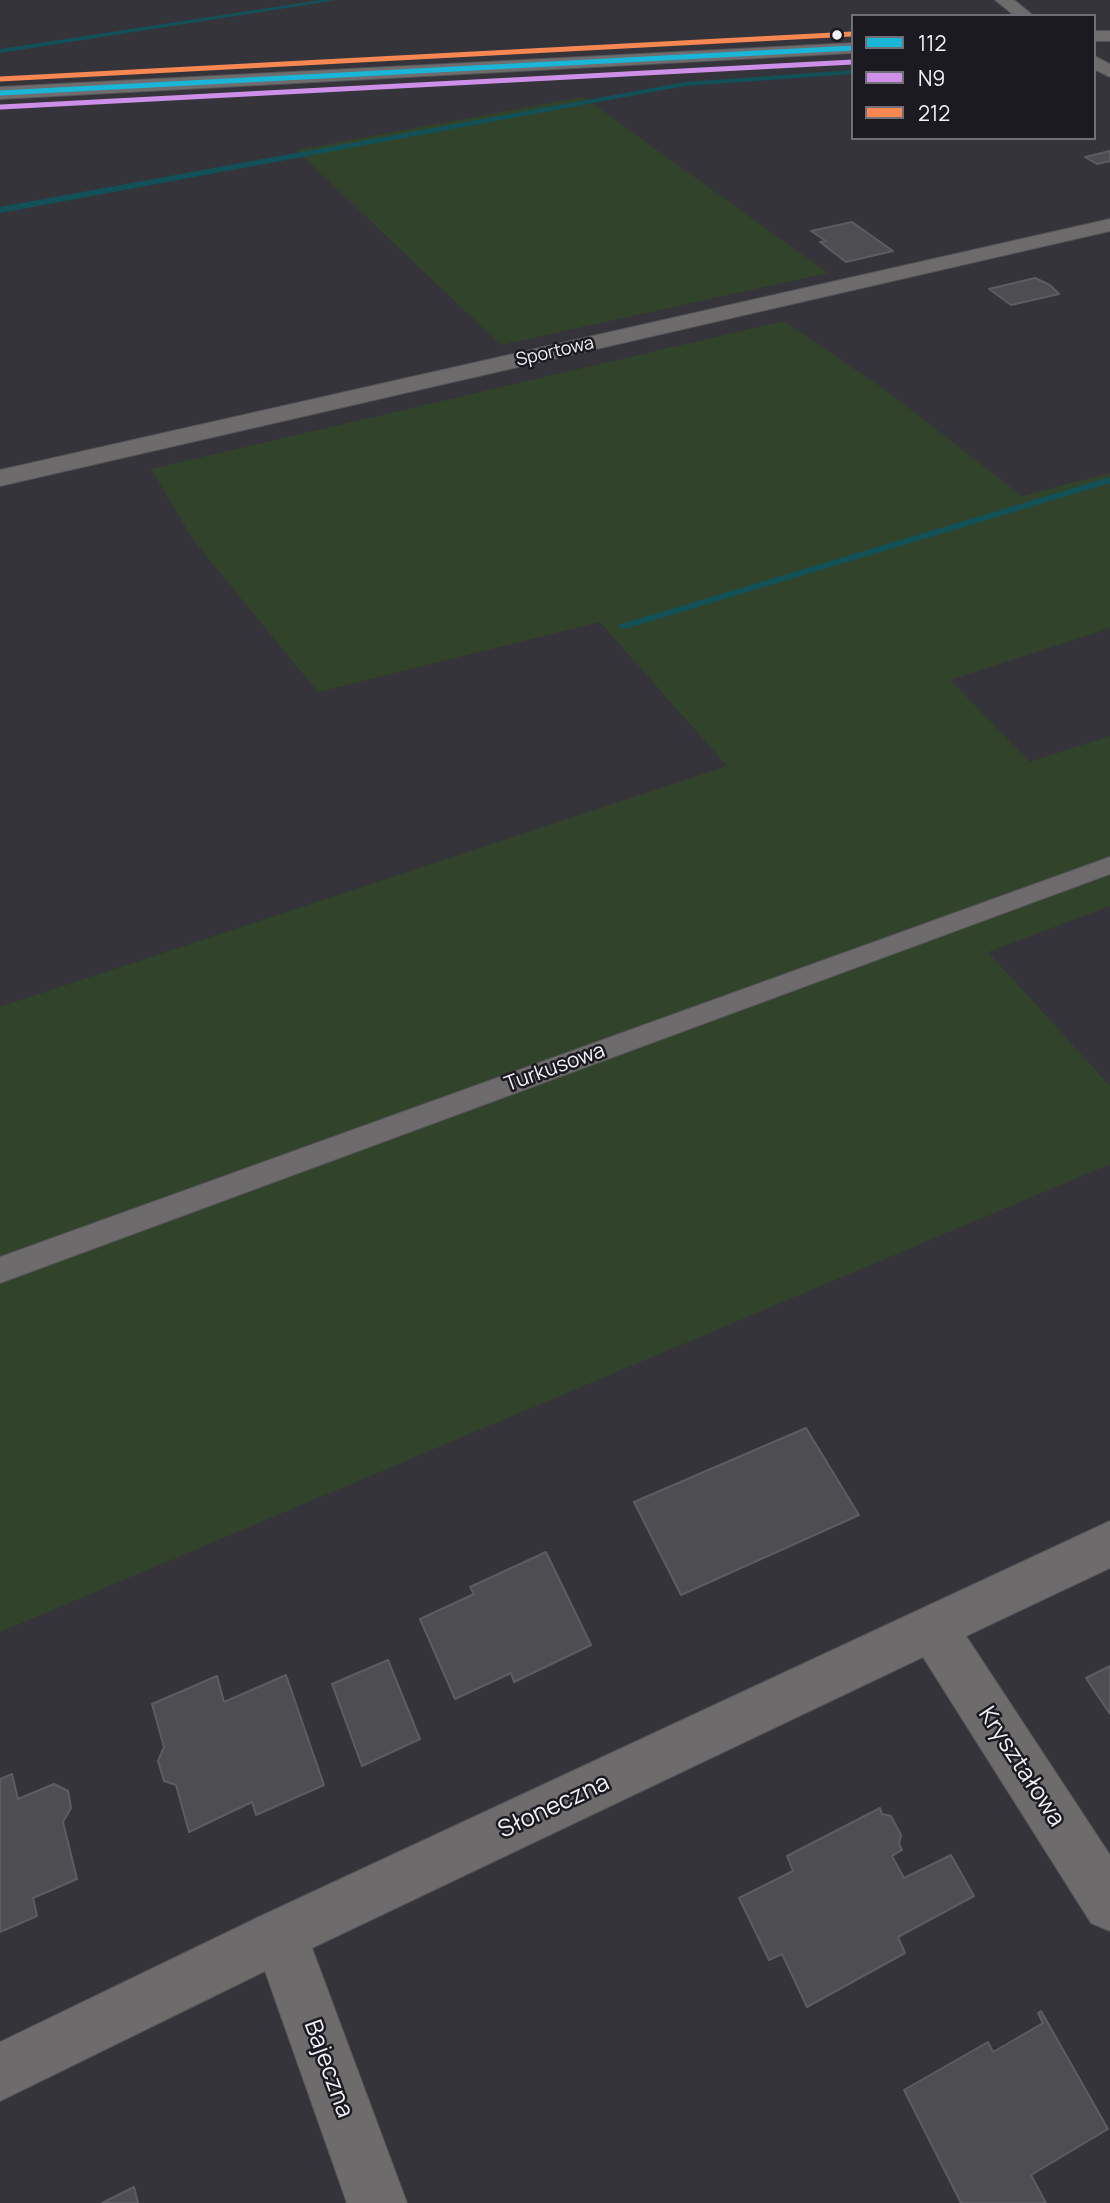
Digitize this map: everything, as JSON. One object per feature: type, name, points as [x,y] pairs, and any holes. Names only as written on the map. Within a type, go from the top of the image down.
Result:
[{"type":"main road","points":[[0,93],[851,48]]},
{"type":"street","points":[[1003,0],[1023,14]]},
{"type":"street","name":"Sportowa","points":[[0,478],[1110,225]]},
{"type":"street","name":"Słoneczna","points":[[0,2072],[280,1935],[1110,1544]]},
{"type":"street","name":"Kryształowa","points":[[933,1629],[1110,1904]]},
{"type":"street","name":"Bajeczna","points":[[280,1935],[377,2203]]},
{"type":"lane","name":"Turkusowa","points":[[0,1270],[1110,865]]},
{"type":"green space","points":[[583,97],[828,273],[501,345],[296,150]]},
{"type":"green space","points":[[784,321],[885,390],[1022,496],[1110,473],[1110,628],[950,680],[1030,762],[1110,736],[1110,906],[988,952],[1110,1086],[1110,1164],[0,1632],[0,1007],[727,766],[600,622],[318,692],[194,541],[151,469]]},
{"type":"building","points":[[1110,151],[1110,161],[1097,164],[1085,157]]},
{"type":"building","points":[[852,222],[893,251],[846,262],[820,242],[826,241],[811,231]]},
{"type":"building","points":[[1035,278],[1050,285],[1059,294],[1011,305],[989,289]]},
{"type":"building","points":[[806,1428],[859,1515],[681,1595],[634,1502]]},
{"type":"building","points":[[546,1552],[591,1645],[514,1682],[511,1673],[455,1699],[420,1619],[474,1594],[470,1587]]},
{"type":"building","points":[[388,1660],[420,1739],[362,1766],[332,1684]]},
{"type":"building","points":[[1110,1666],[1110,1714],[1086,1678]]},
{"type":"building","points":[[286,1675],[324,1785],[256,1815],[252,1802],[189,1832],[176,1785],[164,1781],[158,1761],[164,1747],[152,1704],[217,1676],[224,1702]]},
{"type":"building","points":[[12,1774],[18,1799],[54,1784],[68,1791],[71,1808],[63,1822],[77,1879],[33,1898],[37,1916],[0,1932],[0,1779]]},
{"type":"building","points":[[880,1808],[882,1814],[891,1816],[901,1835],[899,1844],[902,1850],[892,1856],[904,1878],[951,1855],[974,1896],[898,1937],[905,1953],[807,2007],[782,1954],[769,1960],[739,1898],[793,1871],[787,1856]]},
{"type":"building","points":[[1041,2011],[1108,2129],[1031,2175],[1046,2203],[961,2203],[904,2090],[988,2042],[993,2052],[995,2051],[1043,2023],[1038,2013]]},
{"type":"building","points":[[134,2187],[138,2203],[102,2203]]},
{"type":"waterway","points":[[0,51],[334,0]]},
{"type":"waterway","points":[[0,210],[685,84],[851,72]]},
{"type":"waterway","points":[[624,625],[1110,480]]},
{"type":"transit line","name":"212","points":[[0,79],[851,34]]},
{"type":"transit line","name":"112","points":[[0,93],[851,48]]},
{"type":"transit line","name":"N9","points":[[1,107],[851,62]]}]
